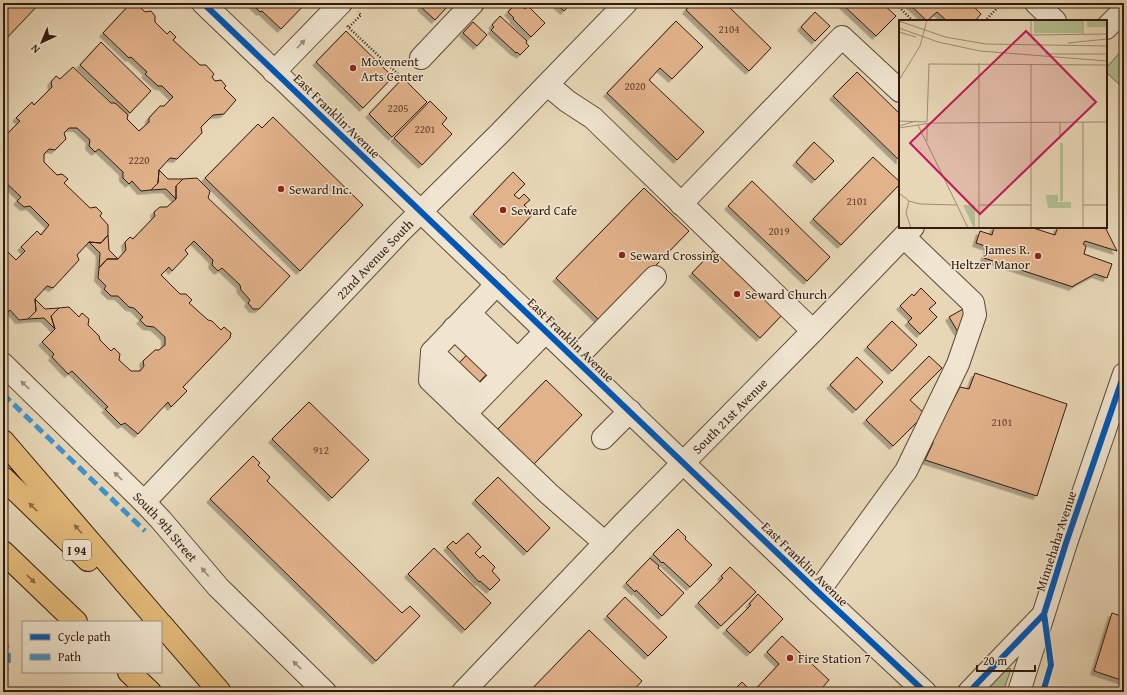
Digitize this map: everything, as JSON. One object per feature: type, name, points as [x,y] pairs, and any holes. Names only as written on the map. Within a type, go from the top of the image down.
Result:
[{"type":"highway","points":[[3,441],[158,621]]},
{"type":"highway","name":"I 94","points":[[3,478],[151,621]]},
{"type":"highway","points":[[3,552],[75,621]]},
{"type":"highway","points":[[162,625],[219,690]]},
{"type":"highway","points":[[162,632],[219,690]]},
{"type":"highway","points":[[130,673],[150,692]]},
{"type":"street","name":"East Franklin Avenue","points":[[203,3],[818,592],[925,692]]},
{"type":"street","points":[[421,58],[473,3]]},
{"type":"street","name":"22nd Avenue South","points":[[144,502],[400,232],[548,84],[626,3]]},
{"type":"street","points":[[1036,3],[1054,20]]},
{"type":"street","points":[[1107,27],[1124,10]]},
{"type":"street","points":[[274,72],[343,13]]},
{"type":"street","points":[[681,204],[842,37],[899,90]]},
{"type":"street","points":[[548,84],[567,101],[593,118],[813,331]]},
{"type":"street","points":[[818,592],[906,471],[958,364],[975,315],[973,303],[909,232]]},
{"type":"street","name":"South 21st Avenue","points":[[463,692],[683,462],[909,232]]},
{"type":"street","points":[[575,359],[655,277]]},
{"type":"street","points":[[498,284],[432,352],[430,380],[549,494],[605,543]]},
{"type":"street","points":[[470,313],[518,360]]},
{"type":"street","points":[[454,328],[503,375]]},
{"type":"street","points":[[465,414],[546,331]]},
{"type":"street","points":[[432,352],[480,398]]},
{"type":"street","name":"South 9th Street","points":[[3,364],[144,502],[218,587],[325,692]]},
{"type":"street","name":"Minnehaha Avenue","points":[[1019,692],[1068,536],[1124,374]]},
{"type":"street","points":[[603,438],[630,411]]},
{"type":"street","name":"Minnehaha Avenue","points":[[969,692],[1044,614]]},
{"type":"path","points":[[895,3],[912,20]]},
{"type":"path","points":[[986,20],[1000,5]]},
{"type":"path","points":[[343,13],[399,75]]},
{"type":"path","points":[[1120,47],[1124,51]]},
{"type":"green space","points":[[1124,48],[1124,89],[1107,73],[1107,67]]},
{"type":"green space","points":[[1008,668],[1011,669],[1003,692],[984,692]]},
{"type":"building","points":[[3,3],[40,3],[3,42]]},
{"type":"building","points":[[131,3],[136,3],[145,12],[151,11],[155,16],[155,22],[167,34],[170,31],[176,37],[173,40],[200,65],[206,65],[214,74],[212,77],[215,81],[221,80],[226,86],[224,88],[236,100],[224,114],[213,115],[201,127],[202,133],[177,159],[170,158],[159,170],[158,183],[151,190],[141,191],[132,181],[129,184],[123,178],[123,172],[99,149],[95,152],[89,146],[90,140],[77,128],[69,128],[64,133],[66,139],[55,150],[49,149],[44,154],[44,162],[57,175],[62,174],[68,179],[64,183],[90,208],[96,207],[102,213],[100,216],[108,225],[108,235],[101,243],[89,242],[77,255],[79,260],[53,288],[47,286],[35,299],[36,311],[28,319],[19,320],[10,310],[6,314],[3,312],[3,247],[16,260],[25,251],[21,247],[37,231],[41,235],[49,225],[30,206],[24,207],[17,201],[21,197],[3,180],[3,132],[6,135],[20,121],[16,118],[32,102],[34,105],[52,87],[51,82],[56,76],[60,79],[73,67],[111,103],[115,103],[128,115],[127,119],[139,131],[149,122],[149,118],[160,106],[164,106],[173,97],[162,86],[158,86],[145,74],[147,72],[131,57],[129,58],[103,33]]},
{"type":"building","points":[[251,3],[306,3],[281,29]]},
{"type":"building","points":[[424,3],[445,3],[448,6],[435,20],[421,7]]},
{"type":"building","points":[[516,3],[520,3],[525,9],[528,6],[545,23],[531,37],[508,12]]},
{"type":"building","points":[[555,3],[571,3],[564,11]]},
{"type":"building","points":[[692,3],[725,3],[771,48],[749,71],[686,10]]},
{"type":"building","points":[[841,3],[882,3],[896,16],[876,36]]},
{"type":"building","points":[[908,3],[970,3],[981,14],[976,20],[946,20],[937,12],[928,20],[926,20]]},
{"type":"building","points":[[815,12],[830,26],[815,41],[801,27]]},
{"type":"building","points":[[500,16],[527,41],[526,43],[529,46],[520,55],[491,30],[494,27],[492,25]]},
{"type":"building","points":[[676,21],[703,47],[672,79],[660,68],[649,80],[704,132],[677,160],[607,93]]},
{"type":"building","points":[[473,22],[487,35],[477,46],[463,33]]},
{"type":"building","name":"Movement Arts Center","points":[[346,31],[393,77],[363,108],[316,62]]},
{"type":"building","points":[[101,42],[151,91],[130,113],[80,65]]},
{"type":"building","points":[[857,72],[899,113],[899,160],[833,96]]},
{"type":"building","points":[[403,78],[427,102],[392,137],[369,114]]},
{"type":"building","points":[[430,101],[447,118],[442,124],[452,134],[422,165],[394,138]]},
{"type":"building","name":"Seward Inc.","points":[[273,117],[363,205],[300,271],[205,178],[258,124],[262,128]]},
{"type":"building","points":[[814,142],[834,161],[815,180],[796,162]]},
{"type":"building","points":[[873,157],[899,181],[899,185],[841,245],[813,219]]},
{"type":"building","points":[[159,170],[168,179],[183,179],[176,186],[176,199],[166,189],[151,190],[158,183]]},
{"type":"building","name":"Seward Cafe","points":[[513,172],[525,184],[514,195],[519,199],[524,194],[530,200],[524,205],[533,214],[504,245],[473,214]]},
{"type":"building","points":[[197,178],[210,191],[208,198],[290,276],[259,309],[253,309],[248,303],[250,300],[241,290],[240,285],[222,268],[218,271],[212,265],[213,260],[194,241],[185,250],[188,254],[172,271],[169,267],[161,275],[180,294],[186,294],[192,300],[189,303],[208,320],[212,321],[221,330],[224,327],[231,333],[230,338],[183,387],[187,391],[171,407],[168,402],[138,434],[125,423],[121,425],[105,409],[108,407],[72,371],[68,374],[52,357],[54,354],[42,342],[55,329],[51,316],[59,308],[69,307],[79,317],[82,313],[89,319],[88,325],[99,336],[100,340],[111,351],[114,348],[120,354],[119,360],[131,371],[140,371],[144,366],[143,361],[155,350],[159,350],[165,345],[165,337],[154,327],[146,326],[140,320],[143,317],[134,308],[129,307],[118,296],[111,296],[104,289],[106,286],[98,278],[99,268],[107,259],[118,259],[126,250],[125,242],[130,237],[133,239],[155,216],[154,212],[160,207],[167,207],[176,199],[176,186],[183,179]]},
{"type":"building","points":[[752,181],[830,257],[807,281],[728,206]]},
{"type":"building","name":"Seward Crossing","points":[[644,188],[689,231],[601,322],[556,278]]},
{"type":"building","name":"James R. Heltzer Manor","points":[[994,228],[1033,228],[1055,235],[1058,228],[1106,228],[1117,251],[1085,241],[1083,244],[1086,246],[1084,254],[1112,264],[1107,278],[1095,274],[1073,287],[984,258],[988,247],[976,243],[980,231],[992,235]]},
{"type":"building","points":[[108,235],[109,250],[118,259],[107,259],[99,268],[100,253],[89,242],[101,243]]},
{"type":"building","name":"Seward Church","points":[[714,250],[782,315],[760,338],[692,273]]},
{"type":"building","points":[[921,288],[936,303],[929,309],[937,317],[920,334],[908,322],[912,318],[900,306],[912,294],[914,296]]},
{"type":"building","points":[[35,299],[45,309],[59,308],[51,316],[55,329],[44,318],[28,319],[36,311]]},
{"type":"building","points":[[963,309],[972,324],[958,332],[949,317]]},
{"type":"building","points":[[892,321],[917,345],[892,371],[867,347]]},
{"type":"building","points":[[485,336],[505,355],[459,403],[439,384]]},
{"type":"building","points":[[929,356],[942,368],[910,400],[925,414],[893,446],[866,420]]},
{"type":"building","points":[[857,357],[883,382],[856,410],[830,385]]},
{"type":"building","points":[[975,373],[1067,404],[1037,496],[925,460],[933,443],[933,439],[960,387],[969,389]]},
{"type":"building","points":[[546,380],[582,415],[533,465],[497,430]]},
{"type":"building","points":[[309,402],[369,460],[332,498],[272,439]]},
{"type":"building","points":[[253,456],[260,463],[258,465],[270,477],[267,481],[402,613],[410,606],[420,616],[376,661],[210,499]]},
{"type":"building","points":[[498,477],[550,528],[527,552],[475,500]]},
{"type":"building","points":[[678,529],[686,537],[685,539],[712,565],[690,587],[653,554]]},
{"type":"building","points":[[468,533],[481,547],[475,553],[480,558],[483,555],[495,567],[492,571],[500,580],[490,590],[480,581],[479,582],[447,547],[453,541],[456,544]]},
{"type":"building","points":[[434,548],[491,603],[465,630],[408,574]]},
{"type":"building","points":[[650,558],[659,566],[658,568],[684,593],[662,616],[636,590],[635,592],[626,583]]},
{"type":"building","points":[[730,567],[756,592],[721,626],[698,603],[723,578],[721,576]]},
{"type":"building","points":[[758,594],[783,619],[750,653],[726,630],[751,605],[749,604]]},
{"type":"building","points":[[625,597],[667,637],[648,656],[607,616]]},
{"type":"building","points":[[1112,613],[1124,617],[1124,681],[1094,671]]},
{"type":"building","points":[[589,630],[642,681],[632,692],[529,692]]},
{"type":"building","name":"Fire Station 7","points":[[782,636],[829,680],[822,688],[826,692],[753,692],[779,664],[767,652]]},
{"type":"building","points":[[742,682],[752,692],[732,692]]},
{"type":"marked path","points":[[3,394],[145,531]]},
{"type":"marked path","points":[[3,639],[9,657],[3,676]]},
{"type":"cycle path","points":[[203,3],[818,592],[925,692]]},
{"type":"cycle path","points":[[969,692],[1044,614],[1066,543],[1124,374]]},
{"type":"cycle path","points":[[1043,692],[1051,665],[1044,614]]},
{"type":"place","name":"Movement Arts Center","points":[[353,68]]},
{"type":"place","name":"Seward Inc.","points":[[281,189]]},
{"type":"place","name":"Seward Cafe","points":[[503,210]]},
{"type":"place","name":"Seward Crossing","points":[[622,255]]},
{"type":"place","name":"James R. Heltzer Manor","points":[[1038,256]]},
{"type":"place","name":"Seward Church","points":[[737,294]]},
{"type":"place","name":"Fire Station 7","points":[[790,658]]}]
